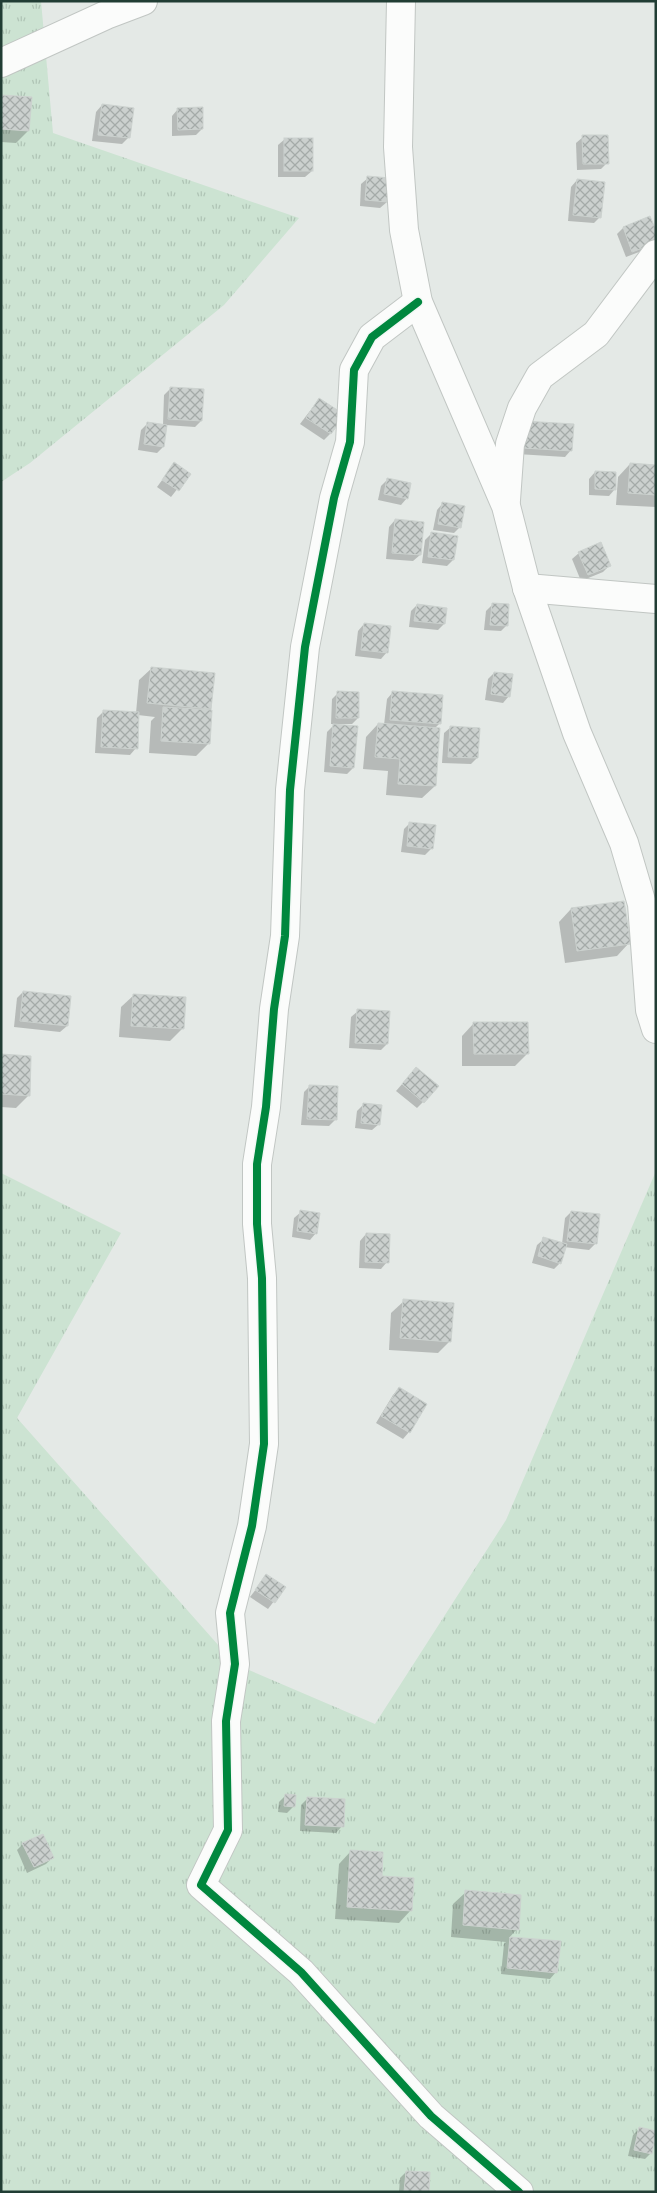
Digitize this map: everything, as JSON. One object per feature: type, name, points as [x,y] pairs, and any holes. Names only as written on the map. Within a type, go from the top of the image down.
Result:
[{"type":"street","points":[[1,63],[97,19],[143,1]]},
{"type":"street","points":[[401,1],[399,156],[404,230],[418,302],[506,506],[527,588],[577,733],[624,843],[642,904],[650,1010],[656,1029]]},
{"type":"street","points":[[506,506],[510,444],[522,408],[540,376],[596,334],[656,254]]},
{"type":"street","points":[[418,302],[372,337],[354,370],[350,442],[334,498],[305,647],[290,790],[285,936],[274,1009],[266,1107],[257,1164],[257,1224],[262,1288],[264,1444],[252,1526],[230,1613],[235,1664],[226,1721],[228,1830],[201,1885],[301,1972],[432,2116],[519,2192]]},
{"type":"street","points":[[527,588],[656,599]]},
{"type":"green space","points":[[1,1],[41,1],[53,133],[299,218],[224,305],[30,463],[1,482]]},
{"type":"green space","points":[[656,1171],[656,2192],[1,2192],[1,1173],[121,1233],[17,1418],[235,1664],[375,1724],[506,1520]]},
{"type":"building","points":[[1,95],[32,97],[29,131],[1,129]]},
{"type":"building","points":[[102,104],[134,108],[130,138],[98,135]]},
{"type":"building","points":[[203,107],[203,129],[178,130],[177,108]]},
{"type":"building","points":[[582,135],[608,135],[609,164],[583,164]]},
{"type":"building","points":[[284,138],[313,138],[313,171],[284,171]]},
{"type":"building","points":[[367,176],[390,178],[388,202],[365,200]]},
{"type":"building","points":[[577,179],[605,182],[601,218],[573,215]]},
{"type":"building","points":[[650,216],[656,231],[656,243],[632,252],[623,227]]},
{"type":"building","points":[[170,387],[204,389],[202,421],[168,419]]},
{"type":"building","points":[[319,398],[345,415],[331,434],[306,418]]},
{"type":"building","points":[[523,421],[574,424],[572,451],[522,448]]},
{"type":"building","points":[[147,422],[167,425],[164,447],[144,444]]},
{"type":"building","points":[[174,462],[191,474],[179,491],[162,480]]},
{"type":"building","points":[[630,463],[656,465],[656,495],[628,493]]},
{"type":"building","points":[[595,471],[616,472],[616,490],[595,489]]},
{"type":"building","points":[[387,478],[411,483],[408,499],[384,494]]},
{"type":"building","points":[[442,502],[465,506],[461,528],[438,524]]},
{"type":"building","points":[[395,519],[424,522],[421,555],[392,553]]},
{"type":"building","points":[[431,532],[458,536],[454,560],[428,557]]},
{"type":"building","points":[[601,542],[611,566],[588,575],[578,552]]},
{"type":"building","points":[[492,603],[509,604],[508,626],[490,625]]},
{"type":"building","points":[[417,604],[447,608],[445,624],[414,621]]},
{"type":"building","points":[[364,623],[391,626],[388,653],[361,650]]},
{"type":"building","points":[[151,667],[215,673],[211,709],[147,703]]},
{"type":"building","points":[[494,672],[513,674],[510,697],[491,694]]},
{"type":"building","points":[[337,691],[359,692],[359,718],[336,718]]},
{"type":"building","points":[[392,691],[443,695],[441,724],[390,720]]},
{"type":"building","points":[[163,707],[212,710],[210,744],[161,741]]},
{"type":"building","points":[[103,710],[139,712],[138,749],[101,747]]},
{"type":"building","points":[[378,723],[440,728],[436,786],[398,784],[400,759],[375,757]]},
{"type":"building","points":[[333,724],[358,726],[354,768],[330,766]]},
{"type":"building","points":[[450,726],[480,728],[478,758],[448,757]]},
{"type":"building","points":[[409,822],[436,825],[433,849],[407,846]]},
{"type":"building","points":[[624,901],[631,944],[577,951],[571,908]]},
{"type":"building","points":[[23,991],[71,996],[68,1026],[20,1021]]},
{"type":"building","points":[[133,994],[186,997],[184,1029],[131,1026]]},
{"type":"building","points":[[357,1009],[390,1011],[388,1044],[355,1043]]},
{"type":"building","points":[[473,1022],[528,1022],[529,1054],[474,1054]]},
{"type":"building","points":[[1,1054],[31,1056],[30,1096],[1,1094]]},
{"type":"building","points":[[416,1067],[439,1086],[424,1103],[402,1084]]},
{"type":"building","points":[[309,1085],[338,1086],[337,1120],[307,1119]]},
{"type":"building","points":[[363,1103],[382,1105],[380,1125],[361,1123]]},
{"type":"building","points":[[300,1210],[320,1213],[317,1234],[297,1231]]},
{"type":"building","points":[[571,1211],[600,1214],[597,1244],[567,1241]]},
{"type":"building","points":[[366,1233],[390,1234],[389,1263],[365,1262]]},
{"type":"building","points":[[543,1237],[567,1244],[561,1264],[538,1256]]},
{"type":"building","points":[[403,1299],[454,1303],[451,1342],[400,1338]]},
{"type":"building","points":[[399,1387],[427,1404],[410,1433],[381,1416]]},
{"type":"building","points":[[266,1574],[286,1587],[275,1603],[255,1590]]},
{"type":"building","points":[[285,1794],[296,1795],[295,1807],[284,1806]]},
{"type":"building","points":[[307,1797],[345,1799],[344,1827],[305,1825]]},
{"type":"building","points":[[43,1834],[54,1858],[34,1867],[22,1843]]},
{"type":"building","points":[[350,1850],[383,1852],[382,1876],[414,1878],[412,1911],[347,1907]]},
{"type":"building","points":[[465,1890],[521,1895],[519,1930],[463,1925]]},
{"type":"building","points":[[510,1937],[561,1941],[557,1973],[507,1968]]},
{"type":"building","points":[[639,2127],[656,2131],[652,2154],[634,2150]]},
{"type":"building","points":[[406,2171],[430,2172],[429,2192],[404,2192]]},
{"type":"cycle path","points":[[418,302],[372,337],[354,370],[350,442],[334,498],[305,647],[290,790],[285,936],[274,1009],[266,1107],[257,1164],[257,1224],[262,1278],[264,1444],[252,1526],[230,1613],[235,1664],[226,1721],[228,1830],[201,1885],[301,1972],[431,2116],[519,2192]]}]
